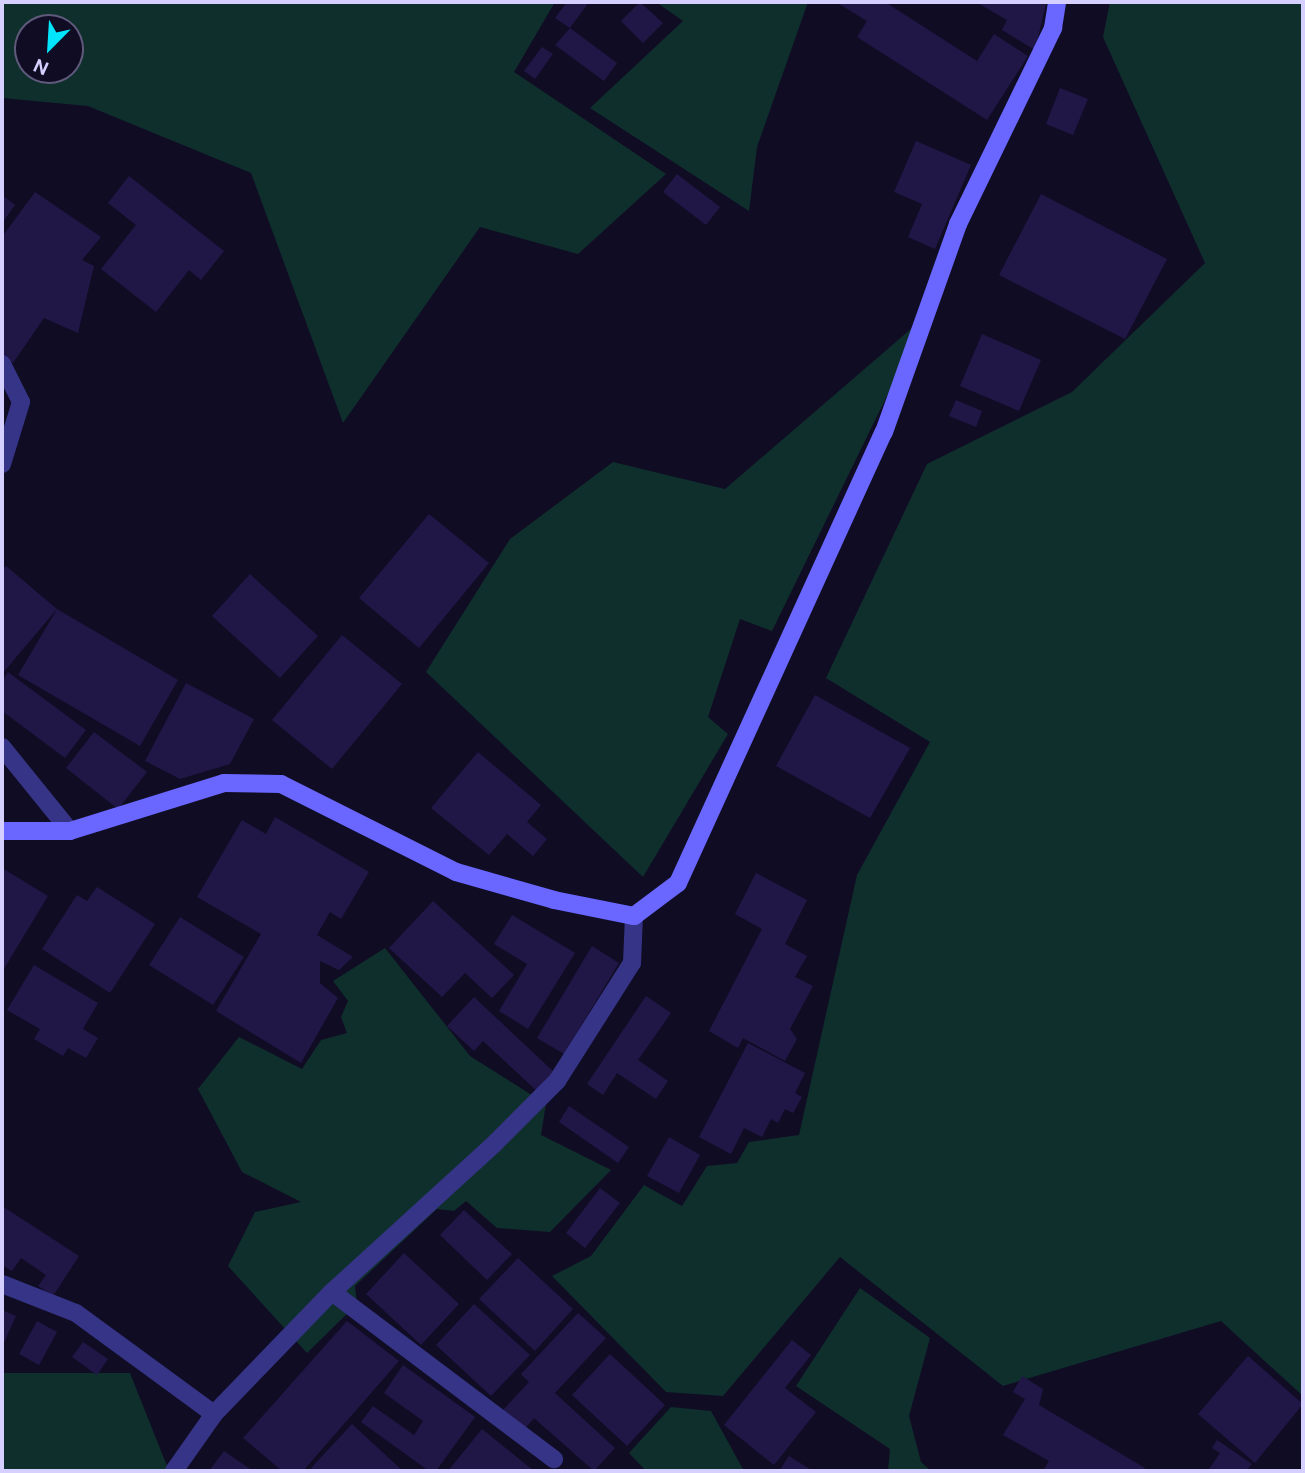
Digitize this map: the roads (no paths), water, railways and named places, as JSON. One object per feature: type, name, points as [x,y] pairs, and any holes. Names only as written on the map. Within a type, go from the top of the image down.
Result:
[{"type":"street","points":[[2,831],[70,831],[224,783],[281,784],[456,872],[554,900],[634,916],[678,883],[884,432],[958,224],[1053,28],[1057,2]]},
{"type":"street","points":[[2,364],[21,402],[2,464]]},
{"type":"street","points":[[2,747],[70,831]]},
{"type":"street","points":[[174,1471],[214,1414],[332,1292],[496,1142],[557,1081],[632,963],[634,916]]},
{"type":"street","points":[[2,1284],[76,1313],[214,1414]]},
{"type":"street","points":[[332,1292],[554,1459]]}]
